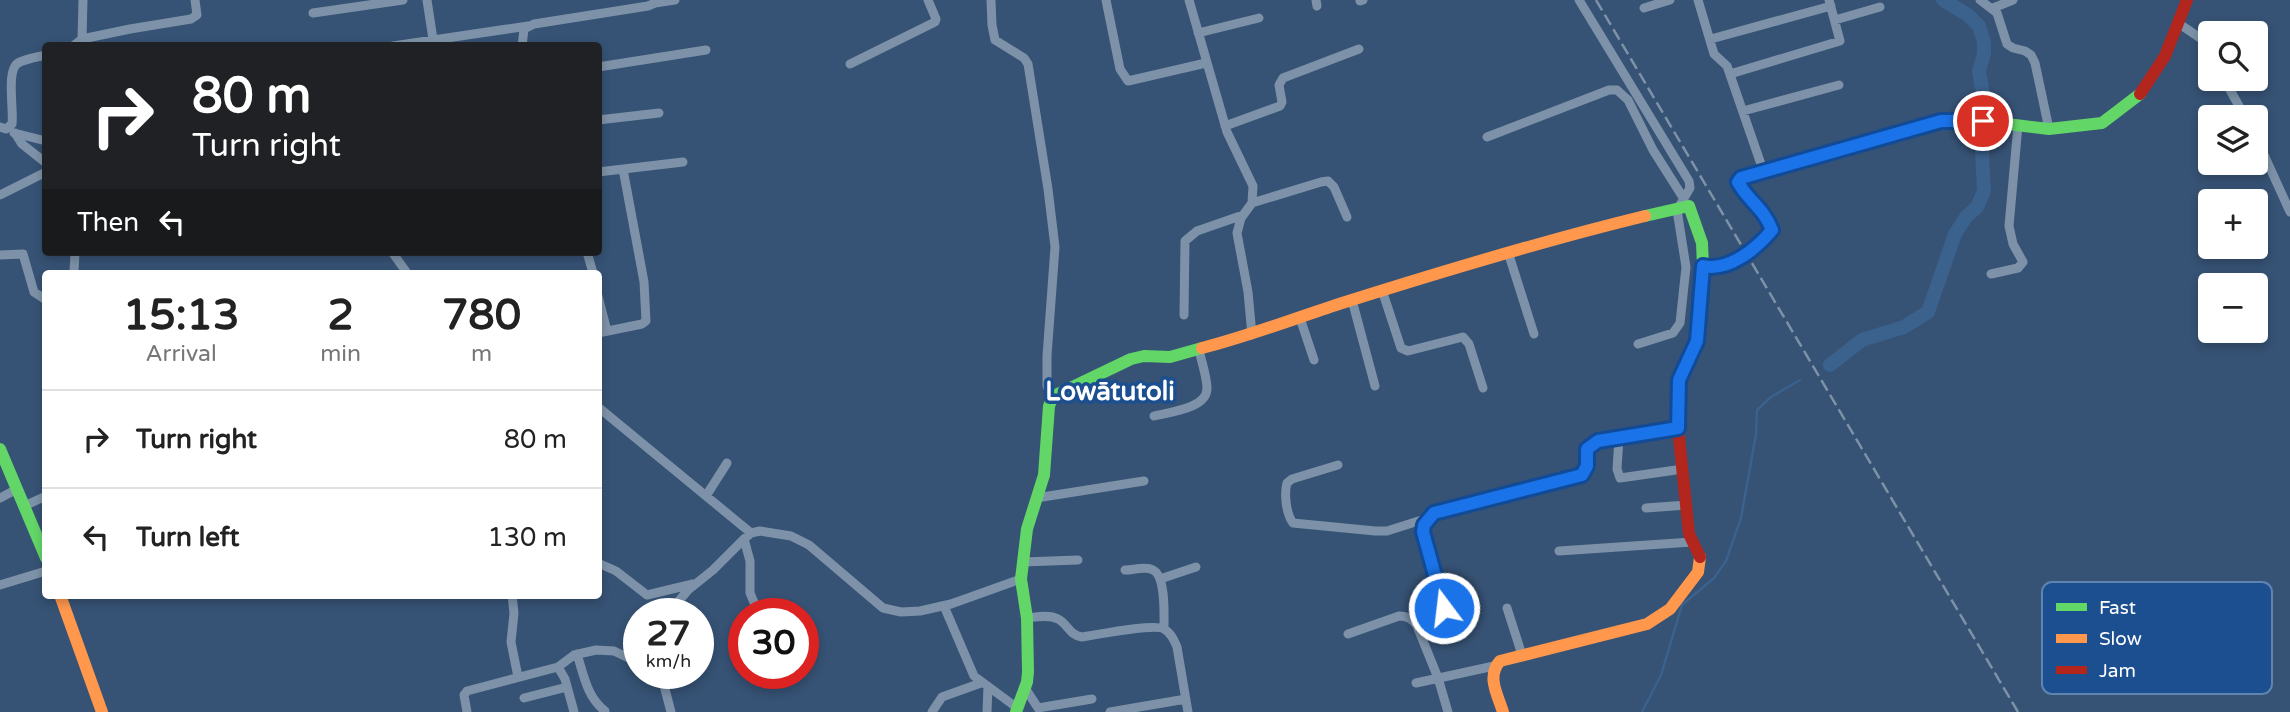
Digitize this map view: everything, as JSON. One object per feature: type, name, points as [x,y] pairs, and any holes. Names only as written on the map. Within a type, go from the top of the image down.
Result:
[{"type":"street","points":[[82,42],[83,0]]},
{"type":"street","points":[[85,42],[130,29],[191,19],[197,15],[195,0]]},
{"type":"street","points":[[313,13],[403,0]]},
{"type":"street","points":[[427,0],[434,42],[675,0]]},
{"type":"street","points":[[850,64],[935,22],[928,0]]},
{"type":"street","points":[[944,606],[970,668],[984,684],[1016,709],[1028,672],[1027,618],[1021,579],[1030,515],[1044,475],[1048,415],[1052,399],[1047,386],[1047,356],[1055,247],[1028,64],[1024,58],[995,40],[991,0]]},
{"type":"street","points":[[1106,0],[1120,69],[1128,81],[1206,63]]},
{"type":"street","points":[[1189,0],[1225,125],[1253,186],[1252,204]]},
{"type":"street","points":[[1579,0],[1689,181],[1690,188],[1681,205]]},
{"type":"street","points":[[1644,8],[1670,0]]},
{"type":"street","points":[[1699,0],[1714,54],[1725,62],[1763,170]]},
{"type":"street","points":[[1980,0],[1997,13],[2007,44],[2031,55],[2049,129]]},
{"type":"street","points":[[1993,8],[2013,0]]},
{"type":"street","points":[[1703,266],[1712,268],[1737,259],[1758,247],[1772,230],[1767,215],[1744,193],[1738,182],[1741,178],[1763,170],[1941,121],[1999,122],[2049,129],[2102,123],[2142,93],[2165,56],[2187,0]]},
{"type":"street","points":[[1711,39],[1830,3],[1840,38],[1837,43],[1730,74]]},
{"type":"street","points":[[1835,20],[1880,7]]},
{"type":"street","points":[[1198,33],[1259,18]]},
{"type":"street","points":[[2178,23],[2198,37]]},
{"type":"street","points":[[522,42],[528,26]]},
{"type":"street","points":[[1225,125],[1280,106],[1282,102],[1279,85],[1283,78],[1359,49]]},
{"type":"street","points":[[602,66],[706,50]]},
{"type":"street","points":[[7,130],[12,124],[11,79],[14,67],[18,63],[42,56]]},
{"type":"street","points":[[1742,111],[1839,85]]},
{"type":"street","points":[[1487,137],[1609,90],[1617,90],[1628,100],[1681,205],[1686,267],[1678,330],[1638,344]]},
{"type":"street","points":[[602,120],[659,113]]},
{"type":"street","points":[[1991,274],[2018,268],[2024,262],[2013,244],[2009,226],[2018,125]]},
{"type":"street","points":[[7,130],[42,140]]},
{"type":"street","points":[[7,130],[42,160]]},
{"type":"street","points":[[602,172],[683,162]]},
{"type":"street","points":[[2268,163],[2290,212]]},
{"type":"street","points":[[603,332],[646,321],[644,282],[623,170]]},
{"type":"street","points":[[0,195],[42,174]]},
{"type":"street","points":[[1252,335],[1248,292],[1237,233],[1243,215],[1252,204],[1328,181],[1334,187],[1347,217]]},
{"type":"street","points":[[1052,399],[1069,388],[1132,359],[1144,356],[1170,357],[1252,335],[1382,290],[1555,238],[1681,205],[1689,206],[1702,243],[1703,266],[1697,341],[1679,380],[1678,428],[1692,542],[1699,551],[1701,562],[1698,572],[1670,608],[1647,624],[1500,661],[1494,666],[1416,683]]},
{"type":"street","points":[[1184,315],[1185,241],[1197,231],[1243,215]]},
{"type":"street","points":[[1508,252],[1534,334]]},
{"type":"street","points":[[0,255],[23,254],[34,292],[42,297]]},
{"type":"street","points":[[1382,290],[1401,348],[1408,351],[1463,337],[1469,344],[1483,388]]},
{"type":"street","points":[[1352,300],[1375,386]]},
{"type":"street","points":[[1300,318],[1314,360]]},
{"type":"street","points":[[1154,416],[1198,404],[1204,398],[1207,389],[1199,349]]},
{"type":"street","points":[[602,410],[706,496],[747,536],[752,598]]},
{"type":"street","points":[[1444,608],[1423,532],[1424,525],[1434,513],[1582,475],[1587,466],[1587,449],[1591,444],[1678,428]]},
{"type":"street","points":[[1619,438],[1617,469],[1620,478],[1683,469]]},
{"type":"street","points":[[0,449],[42,549]]},
{"type":"street","points":[[706,496],[727,463]]},
{"type":"street","points":[[1338,465],[1292,479],[1287,483],[1289,519],[1293,523],[1387,531],[1429,518]]},
{"type":"street","points":[[1036,498],[1144,481]]},
{"type":"street","points":[[0,498],[17,489]]},
{"type":"street","points":[[24,506],[42,498]]},
{"type":"street","points":[[1646,509],[1686,505]]},
{"type":"street","points":[[681,598],[747,536],[768,532],[791,536],[809,545],[883,608],[901,612],[944,606],[1021,579]]},
{"type":"street","points":[[1559,551],[1692,542]]},
{"type":"street","points":[[1023,562],[1079,560]]},
{"type":"street","points":[[602,565],[616,571],[647,594],[698,583]]},
{"type":"street","points":[[1160,579],[1196,567]]},
{"type":"street","points":[[1125,570],[1154,570],[1160,579],[1164,629]]},
{"type":"street","points":[[0,584],[42,572]]},
{"type":"street","points":[[61,599],[102,712]]},
{"type":"street","points":[[512,599],[511,642],[518,677]]},
{"type":"street","points":[[1507,608],[1522,656]]},
{"type":"street","points":[[1027,618],[1050,616],[1058,619],[1072,634],[1082,637],[1151,627],[1164,629],[1177,647],[1188,712]]},
{"type":"street","points":[[1348,634],[1406,616],[1417,626],[1438,678],[1448,712]]},
{"type":"street","points":[[467,712],[464,695],[467,691],[558,667],[577,654],[596,650],[614,651],[623,655]]},
{"type":"street","points":[[577,654],[588,691],[597,705],[605,711]]},
{"type":"street","points":[[1494,666],[1493,681],[1503,712]]},
{"type":"street","points":[[558,667],[574,712]]},
{"type":"street","points":[[932,712],[942,697],[984,684]]},
{"type":"street","points":[[984,684],[987,712]]},
{"type":"street","points":[[524,698],[567,687]]},
{"type":"street","points":[[1025,688],[1038,708],[1093,699]]},
{"type":"street","points":[[664,689],[671,712]]},
{"type":"street","points":[[1110,712],[1186,699]]},
{"type":"waterway","points":[[1830,365],[1862,340],[1904,327],[1928,312],[1955,234],[1966,217],[1977,207],[1984,191],[1982,152],[1985,106],[1979,71],[1984,42],[1979,26],[1968,15],[1943,0]]},
{"type":"waterway","points":[[1642,712],[1661,675],[1682,605],[1714,578],[1726,561],[1741,518],[1756,434],[1757,410],[1771,397],[1800,380]]},
{"type":"railway","points":[[1596,0],[2018,712]]},
{"type":"traffic: fast","points":[[1645,216],[1689,206],[1702,243],[1703,266],[1723,265],[1742,257],[1772,230],[1765,216],[1738,182],[1741,178],[1941,121],[1999,123],[2049,129],[2102,123],[2140,94]]},
{"type":"traffic: fast","points":[[1016,712],[1028,672],[1027,618],[1021,579],[1027,529],[1044,475],[1049,406],[1052,399],[1131,359],[1144,356],[1170,357],[1202,348]]},
{"type":"traffic: fast","points":[[0,449],[42,549]]},
{"type":"traffic: slow","points":[[1202,348],[1453,269],[1645,216]]},
{"type":"traffic: slow","points":[[1503,712],[1493,680],[1500,661],[1647,624],[1670,609],[1698,572],[1700,557]]},
{"type":"traffic: slow","points":[[61,599],[102,712]]},
{"type":"traffic: jam","points":[[2140,94],[2165,56],[2187,0]]},
{"type":"traffic: jam","points":[[1700,557],[1689,534],[1678,428],[1678,396],[1679,380],[1697,341],[1703,266]]},
{"type":"district","name":"Lowātutoli","points":[[1110,391]]},
{"type":"route","points":[[1444,608],[1423,532],[1424,525],[1434,513],[1582,475],[1587,466],[1587,449],[1598,441],[1678,428],[1679,380],[1697,341],[1703,266],[1712,268],[1737,259],[1758,247],[1772,230],[1767,215],[1744,193],[1738,182],[1741,178],[1941,121],[1983,121]]}]
